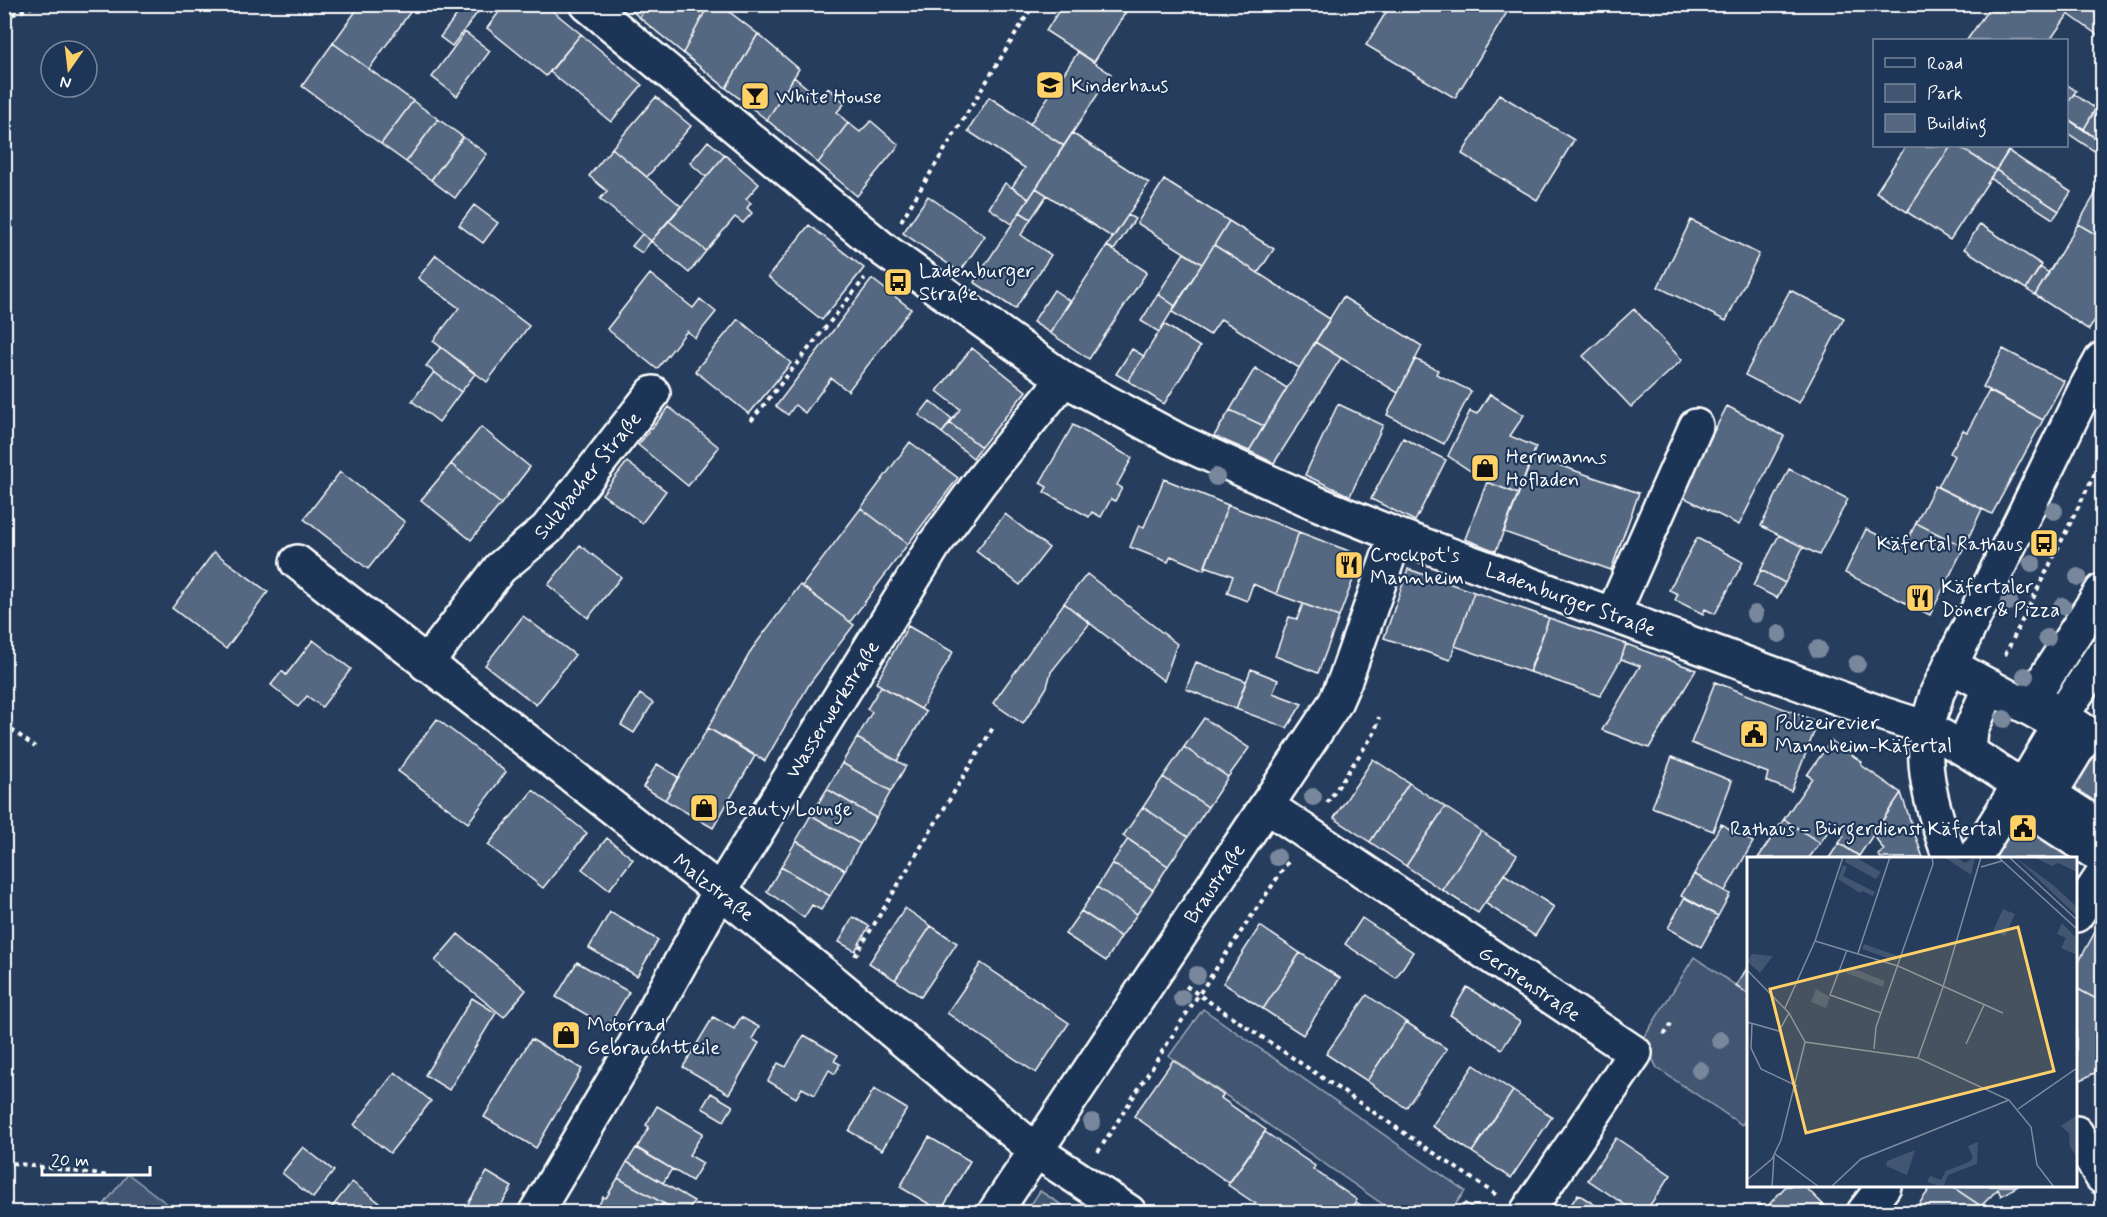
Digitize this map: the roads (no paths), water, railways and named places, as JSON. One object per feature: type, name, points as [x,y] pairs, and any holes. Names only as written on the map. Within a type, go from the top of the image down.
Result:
[{"type":"street","name":"Ladenburger Straße","points":[[587,4],[884,250],[1064,379],[1179,441],[1316,503],[1396,535],[1946,739],[2022,787],[2060,725],[1968,674]]},
{"type":"street","points":[[1950,857],[1934,812],[1925,766],[1946,739],[1971,730],[1968,674],[2097,401],[2103,359]]},
{"type":"street","name":"Wasserwerkstraße","points":[[536,1212],[635,1045],[720,891],[934,545],[981,481],[1064,379]]},
{"type":"street","name":"Sulzbacher Straße","points":[[426,664],[500,568],[547,529],[653,393]]},
{"type":"street","points":[[1613,614],[1696,426]]},
{"type":"street","name":"Braustraße","points":[[995,1212],[1335,703],[1396,535]]},
{"type":"street","name":"Malzstraße","points":[[297,562],[720,891],[1036,1150],[1129,1212]]},
{"type":"street","points":[[2103,591],[2033,697],[2087,733],[2050,794],[2103,828]]},
{"type":"street","points":[[2071,702],[2103,656]]},
{"type":"street","points":[[1961,857],[1945,806],[1941,754],[1946,739],[1937,693],[1968,674]]},
{"type":"street","points":[[1975,857],[2011,798],[2097,854],[2103,848]]},
{"type":"street","name":"Gerstenstraße","points":[[1267,806],[1635,1053],[1515,1206]]},
{"type":"street","points":[[2077,914],[2103,876]]},
{"type":"street","points":[[2077,1135],[2103,1177]]},
{"type":"street","points":[[1864,1212],[1883,1187]]},
{"type":"place","name":"Kinderhaus","points":[[1050,85]]},
{"type":"place","name":"White House","points":[[755,96]]},
{"type":"place","name":"Ladenburger Straße","points":[[898,282]]},
{"type":"place","name":"Herrmanns Hofladen","points":[[1485,468]]},
{"type":"place","name":"Käfertal Rathaus","points":[[2044,543]]},
{"type":"place","name":"Crockpot's Mannheim","points":[[1349,565]]},
{"type":"place","name":"Käfertaler Döner & Pizza","points":[[1920,598]]},
{"type":"place","name":"Polizeirevier Mannheim-Käfertal","points":[[1754,734]]},
{"type":"place","name":"Beauty Lounge","points":[[704,808]]},
{"type":"place","name":"Rathaus - Bürgerdienst Käfertal","points":[[2023,828]]},
{"type":"place","name":"Motorrad Gebrauchtteile","points":[[566,1035]]}]
